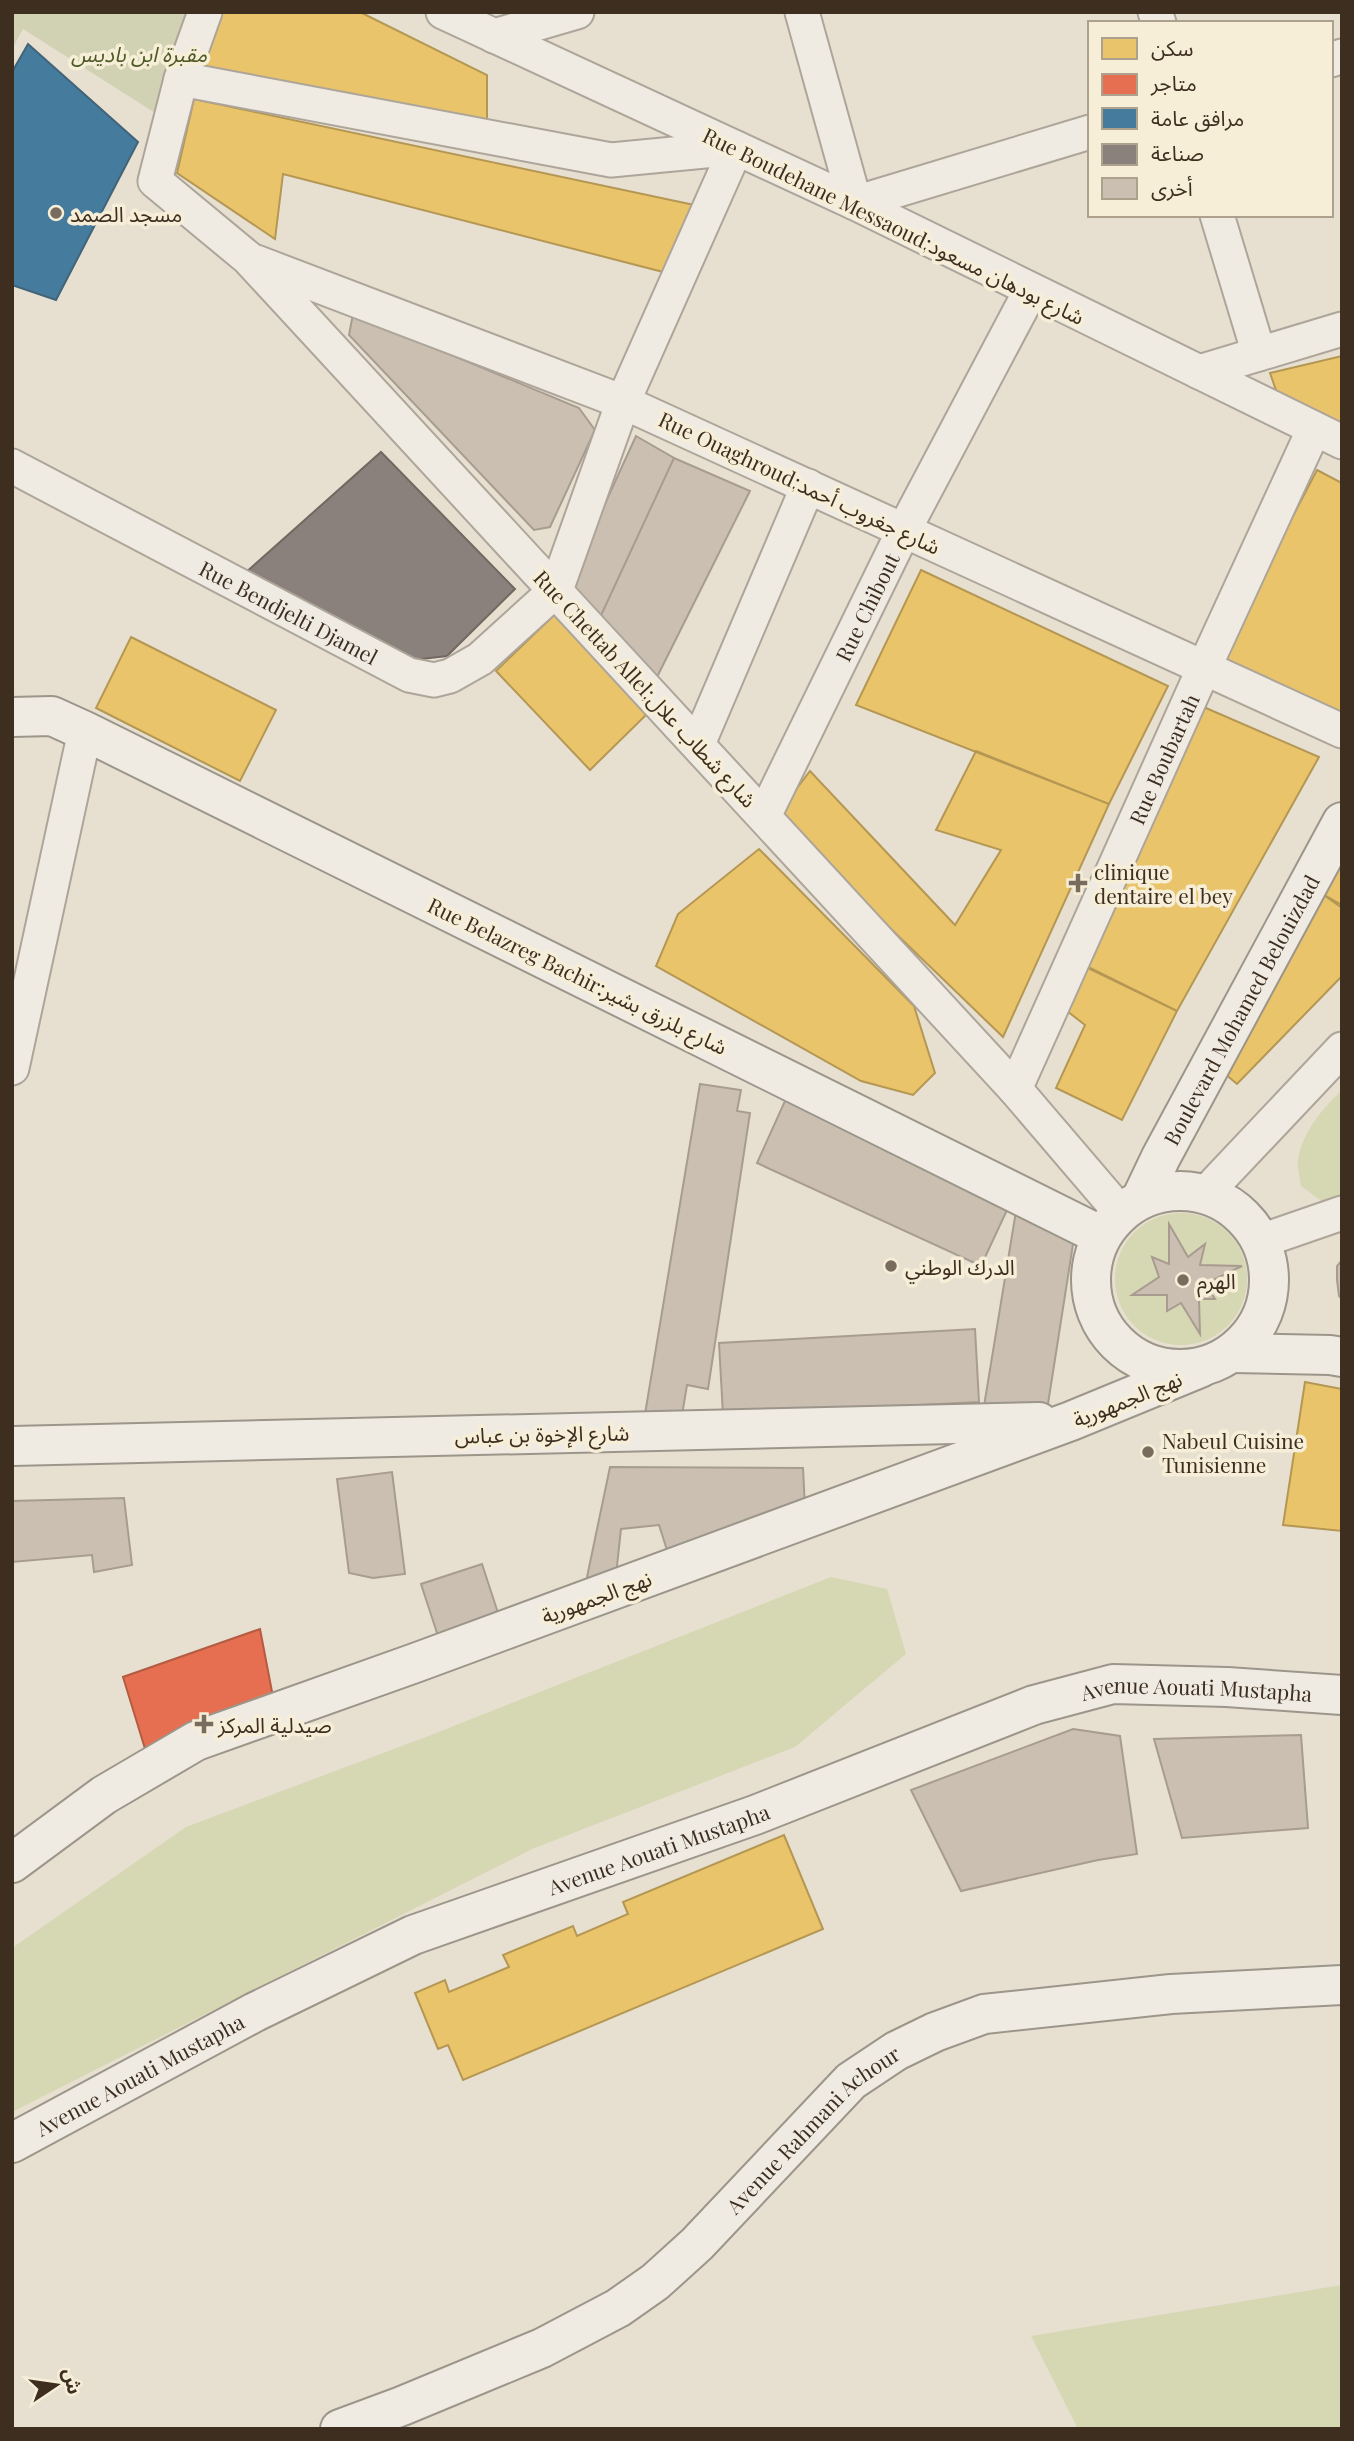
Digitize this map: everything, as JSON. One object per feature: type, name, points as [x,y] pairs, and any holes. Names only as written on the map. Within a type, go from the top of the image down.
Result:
[{"type":"street","points":[[205,12],[181,79],[611,160],[736,148],[623,402],[556,590]]},
{"type":"street","name":"Rue Boudehane Messaoud;شارع بودهان مسعود","points":[[443,12],[855,203],[1328,436]]},
{"type":"street","points":[[494,36],[577,12]]},
{"type":"street","points":[[802,12],[855,203],[1088,133]]},
{"type":"street","name":"Rue Chettab Allel;شارع شطاب علال","points":[[181,79],[155,181],[248,258],[1015,1089],[1121,1216]]},
{"type":"street","points":[[1218,217],[1259,354]]},
{"type":"street","name":"Rue Ouaghroud;شارع جغروب أحمد","points":[[248,258],[623,402],[1342,731]]},
{"type":"street","name":"Rue Chibout","points":[[764,816],[904,530],[1031,290]]},
{"type":"street","points":[[1199,372],[1342,329]]},
{"type":"street","name":"Rue Boubartah","points":[[1015,1089],[1204,668],[1328,436]]},
{"type":"street","name":"Rue Bendjelti Djamel","points":[[12,466],[409,675],[434,680],[450,676],[480,659],[556,590]]},
{"type":"street","points":[[698,744],[807,486]]},
{"type":"street","points":[[12,696],[69,723]]},
{"type":"street","points":[[12,717],[69,723]]},
{"type":"street","points":[[12,1068],[69,723]]},
{"type":"street","name":"Rue Belazreg Bachir;شارع بلزرق بشير","points":[[69,723],[1121,1216]]},
{"type":"street","name":"Boulevard Mohamed Belouizdad","points":[[1121,1216],[1161,1157],[1342,822]]},
{"type":"street","points":[[1205,1194],[1342,1049]]},
{"type":"street","points":[[1217,1360],[1255,1330],[1267,1302],[1269,1271],[1261,1241],[1247,1220],[1228,1204],[1205,1194],[1161,1192],[1121,1216],[1093,1264],[1092,1293],[1101,1321],[1118,1345],[1143,1362],[1171,1370],[1217,1360],[1329,1355],[1342,1357]]},
{"type":"street","points":[[1261,1241],[1342,1213]]},
{"type":"street","name":"نهج الجمهورية","points":[[12,1863],[104,1795],[195,1741],[415,1663],[1071,1421],[1217,1360]]},
{"type":"street","name":"شارع الإخوة بن عباس","points":[[12,1446],[1071,1421]]},
{"type":"street","name":"Avenue Aouati Mustapha","points":[[12,2143],[256,2012],[413,1935],[755,1815],[1034,1705],[1113,1684],[1227,1687],[1342,1695]]},
{"type":"street","name":"Avenue Rahmani Achour","points":[[340,2429],[542,2348],[618,2308],[655,2282],[697,2244],[851,2081],[895,2051],[936,2032],[984,2014],[1171,1994],[1342,1985]]},
{"type":"green space","name":"مقبرة ابن باديس","points":[[12,12],[197,12],[160,116],[23,29],[12,49]]},
{"type":"green space","points":[[1342,1090],[1342,1201],[1327,1205],[1301,1186],[1298,1159],[1304,1139],[1315,1121]]},
{"type":"green space","name":"الهرم","points":[[1181,1213],[1206,1218],[1228,1232],[1242,1254],[1247,1279],[1242,1304],[1228,1326],[1206,1340],[1181,1345],[1156,1340],[1134,1326],[1120,1304],[1115,1279],[1120,1254],[1134,1232],[1156,1218]]},
{"type":"green space","points":[[831,1577],[887,1589],[906,1654],[795,1747],[532,1849],[12,2112],[12,1948],[186,1827],[431,1735]]},
{"type":"green space","points":[[1342,2285],[1342,2429],[1078,2429],[1031,2336]]},
{"type":"building: سكن","points":[[213,12],[360,12],[487,75],[487,123],[193,71]]},
{"type":"building: سكن","points":[[194,99],[699,206],[667,273],[283,174],[275,239],[177,173]]},
{"type":"building: سكن","points":[[1342,356],[1342,427],[1279,399],[1270,373]]},
{"type":"building: سكن","points":[[1317,470],[1342,483],[1342,713],[1219,658]]},
{"type":"building: سكن","points":[[921,570],[1168,686],[1109,804],[856,705]]},
{"type":"building: سكن","points":[[554,615],[648,713],[590,770],[496,671]]},
{"type":"building: سكن","points":[[131,637],[276,710],[240,781],[96,708]]},
{"type":"building: سكن","points":[[1199,705],[1319,757],[1177,1011],[1082,964]]},
{"type":"building: سكن","points":[[976,751],[1109,804],[1003,1037],[775,817],[810,771],[955,925],[1001,850],[936,830]]},
{"type":"building: سكن","points":[[759,849],[914,1006],[935,1073],[913,1095],[861,1081],[656,966],[678,914]]},
{"type":"building: سكن","points":[[1342,855],[1342,905],[1319,892]]},
{"type":"building: سكن","points":[[1321,893],[1342,908],[1342,976],[1237,1084],[1224,1073]]},
{"type":"building: سكن","points":[[1088,968],[1177,1011],[1122,1120],[1056,1088],[1085,1025],[1067,1011]]},
{"type":"building: سكن","points":[[1305,1382],[1342,1389],[1342,1531],[1283,1525]]},
{"type":"building: سكن","points":[[784,1835],[823,1929],[463,2080],[448,2045],[438,2049],[415,1993],[445,1980],[449,1992],[509,1967],[503,1955],[573,1926],[577,1936],[628,1914],[623,1902]]},
{"type":"building: متاجر","points":[[260,1629],[274,1702],[146,1752],[123,1677]]},
{"type":"building: مرافق عامة","name":"مسجد الصمد","points":[[28,44],[138,142],[56,300],[12,285],[12,72]]},
{"type":"building: صناعة","points":[[381,452],[515,589],[447,656],[413,660],[244,574]]},
{"type":"building: أخرى","points":[[353,314],[579,408],[595,430],[550,527],[534,530],[349,335]]},
{"type":"building: أخرى","points":[[636,436],[674,458],[597,624],[567,587]]},
{"type":"building: أخرى","points":[[674,458],[750,491],[655,681],[597,624]]},
{"type":"building: أخرى","points":[[700,1084],[741,1090],[737,1111],[750,1113],[708,1389],[687,1385],[681,1421],[645,1414]]},
{"type":"building: أخرى","points":[[789,1092],[1014,1195],[981,1266],[757,1163]]},
{"type":"building: أخرى","points":[[1018,1199],[1076,1225],[1048,1404],[984,1406]]},
{"type":"building: أخرى","name":"الهرم","points":[[1169,1224],[1188,1257],[1205,1244],[1200,1265],[1242,1266],[1205,1284],[1215,1299],[1199,1299],[1200,1334],[1181,1303],[1167,1311],[1167,1295],[1132,1295],[1159,1277],[1152,1257],[1169,1264]]},
{"type":"building: أخرى","points":[[1342,1260],[1342,1299],[1339,1296],[1337,1266]]},
{"type":"building: أخرى","points":[[975,1329],[979,1402],[723,1415],[719,1343]]},
{"type":"building: أخرى","points":[[610,1467],[803,1468],[805,1508],[667,1550],[659,1525],[621,1529],[616,1575],[591,1582],[587,1577]]},
{"type":"building: أخرى","points":[[392,1472],[405,1574],[373,1578],[349,1573],[337,1479]]},
{"type":"building: أخرى","points":[[124,1498],[132,1565],[94,1572],[92,1555],[12,1562],[12,1501]]},
{"type":"building: أخرى","points":[[482,1564],[499,1616],[438,1636],[421,1584]]},
{"type":"building: أخرى","points":[[1073,1729],[1120,1736],[1137,1854],[1098,1860],[961,1891],[911,1790]]},
{"type":"building: أخرى","points":[[1301,1735],[1308,1828],[1182,1838],[1154,1739]]},
{"type":"place","name":"مسجد الصمد","points":[[56,213]]},
{"type":"place","name":"clinique dentaire el bey","points":[[1078,883]]},
{"type":"place","name":"الدرك الوطني","points":[[891,1266]]},
{"type":"place","name":"الهرم","points":[[1183,1280]]},
{"type":"place","name":"Nabeul Cuisine Tunisienne","points":[[1148,1452]]},
{"type":"place","name":"صيدلية المركز","points":[[204,1724]]}]
